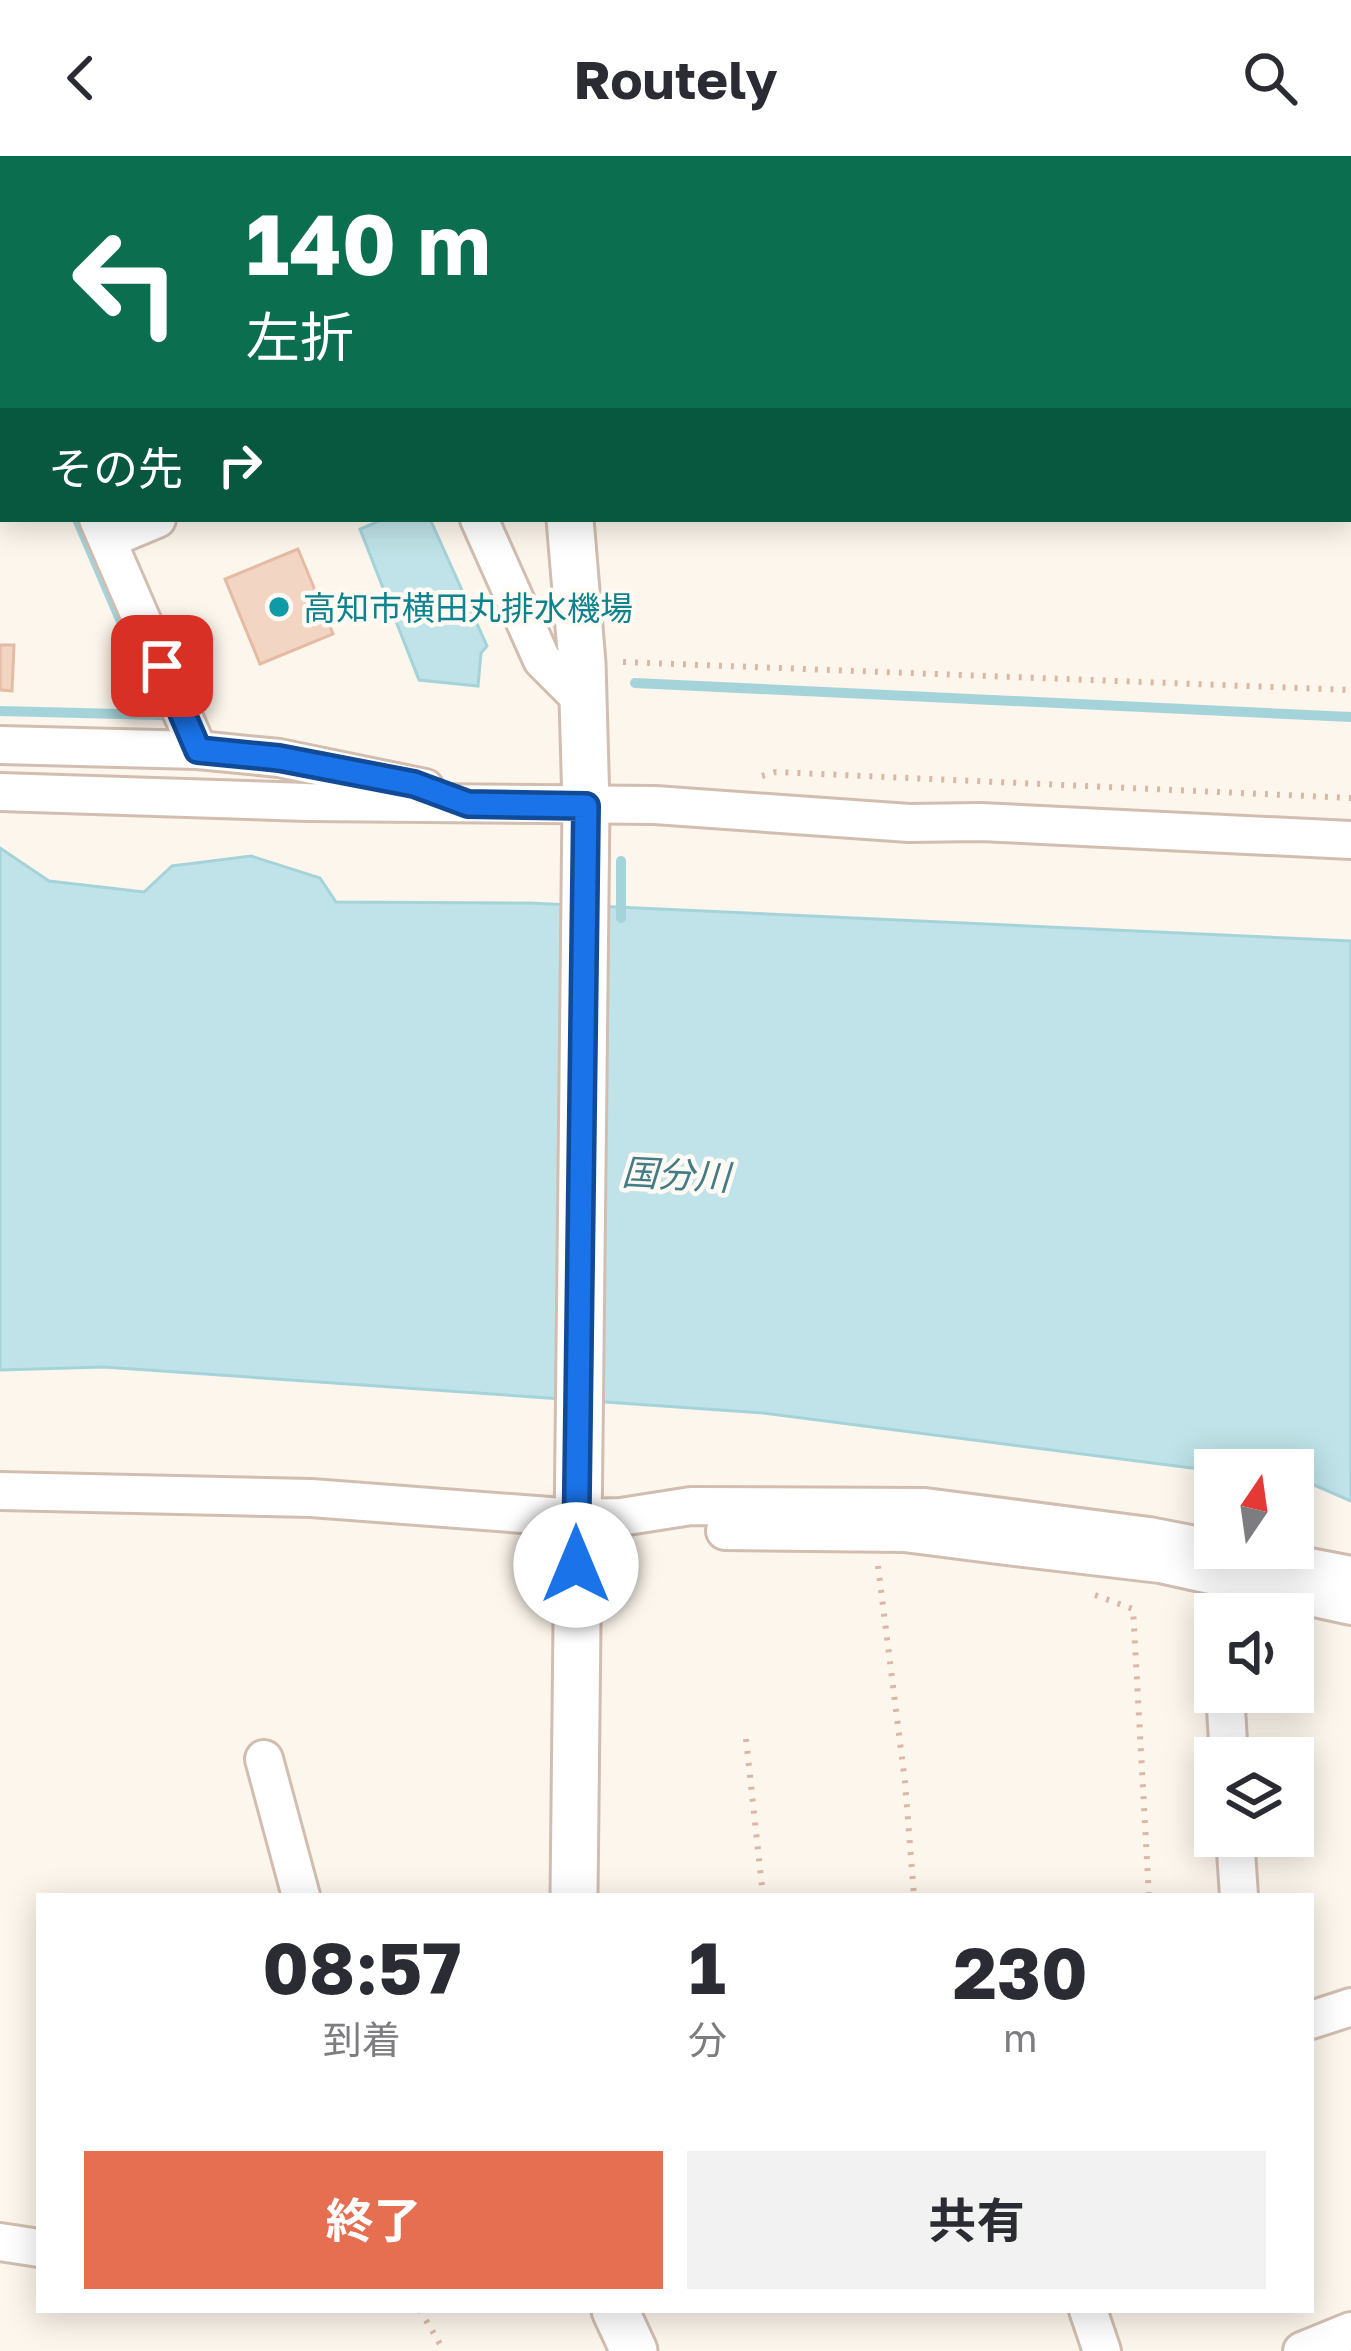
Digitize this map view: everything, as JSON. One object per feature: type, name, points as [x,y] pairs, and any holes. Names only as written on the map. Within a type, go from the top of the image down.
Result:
[{"type":"street","points":[[142,522],[103,530],[198,750]]},
{"type":"street","points":[[480,522],[542,659],[582,700]]},
{"type":"street","points":[[570,522],[585,822],[591,1508],[574,1893]]},
{"type":"street","points":[[0,745],[198,750],[279,758],[414,784],[468,804]]},
{"type":"street","points":[[0,792],[468,804],[585,822],[655,806],[909,823],[980,822],[1351,840]]},
{"type":"street","points":[[0,1491],[311,1498],[409,1507]]},
{"type":"street","points":[[0,1516],[238,1520],[409,1507],[925,1507],[1160,1551],[1351,1575]]},
{"type":"street","points":[[591,1508],[665,1530],[904,1534],[1066,1554],[1160,1551],[1217,1577],[1351,1606]]},
{"type":"street","points":[[1217,1577],[1218,1593]]},
{"type":"street","points":[[264,1759],[300,1893]]},
{"type":"street","points":[[1236,1857],[1239,1893]]},
{"type":"street","points":[[1314,2019],[1351,2007]]},
{"type":"street","points":[[0,2242],[36,2248]]},
{"type":"street","points":[[616,2313],[634,2351]]},
{"type":"street","points":[[1089,2313],[1102,2351]]},
{"type":"street","points":[[1302,2351],[1351,2331]]},
{"type":"path","points":[[621,662],[1351,690]]},
{"type":"path","points":[[1066,1554],[1086,1592],[1133,1609],[1149,1893]]},
{"type":"path","points":[[877,1558],[914,1893]]},
{"type":"path","points":[[746,1739],[763,1893]]},
{"type":"path","points":[[422,2313],[444,2351]]},
{"type":"water","points":[[377,522],[431,522],[487,646],[481,653],[478,686],[419,680],[360,529]]},
{"type":"water","name":"国分川","points":[[0,848],[49,881],[144,892],[172,866],[251,856],[320,878],[336,902],[529,903],[1351,941],[1351,1501],[1314,1485],[1314,1449],[1194,1449],[1194,1468],[763,1413],[104,1367],[0,1370]]},
{"type":"building","name":"高知市横田丸排水機場","points":[[298,549],[333,634],[260,664],[225,579]]},
{"type":"building","points":[[0,645],[14,645],[12,691],[0,690]]},
{"type":"waterway","points":[[0,711],[161,715],[78,522]]},
{"type":"waterway","points":[[635,683],[1351,717]]},
{"type":"waterway","points":[[621,861],[621,918]]},
{"type":"place","name":"高知市横田丸排水機場","points":[[279,607]]},
{"type":"route","points":[[162,666],[198,750],[279,758],[414,784],[468,804],[586,806],[576,1565]]}]
